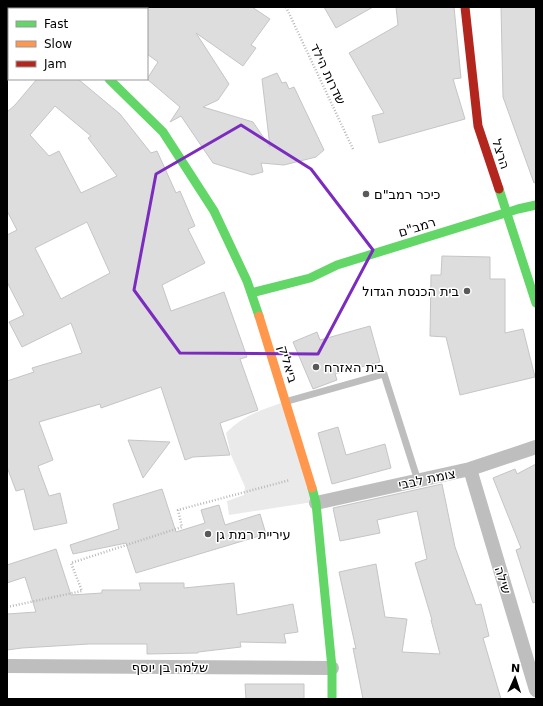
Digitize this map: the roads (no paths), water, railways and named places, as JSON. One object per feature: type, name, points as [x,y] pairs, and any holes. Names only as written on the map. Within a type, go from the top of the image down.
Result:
[{"type":"street","name":"הרצל","points":[[465,7],[478,126],[536,303]]},
{"type":"street","name":"ביאליק","points":[[110,80],[163,132],[214,211],[250,280],[251,293],[268,342],[316,503],[332,668],[332,699]]},
{"type":"street","points":[[498,187],[521,202],[536,205]]},
{"type":"street","name":"רמב\"ם","points":[[251,293],[310,278],[337,265],[536,205]]},
{"type":"street","name":"רמב\"ם","points":[[313,267],[337,265]]},
{"type":"street","name":"צומת לבבי","points":[[316,503],[470,469],[536,447]]},
{"type":"street","name":"שילה","points":[[470,469],[536,690]]},
{"type":"street","name":"שלמה בן יוסף","points":[[7,666],[332,668]]},
{"type":"lane","points":[[286,402],[384,374],[418,481]]},
{"type":"place","name":"כיכר רמב\"ם","points":[[366,194]]},
{"type":"place","name":"בית הכנסת הגדול","points":[[467,291]]},
{"type":"place","name":"בית האזרח","points":[[316,367]]},
{"type":"place","name":"עיריית רמת גן","points":[[208,534]]}]
